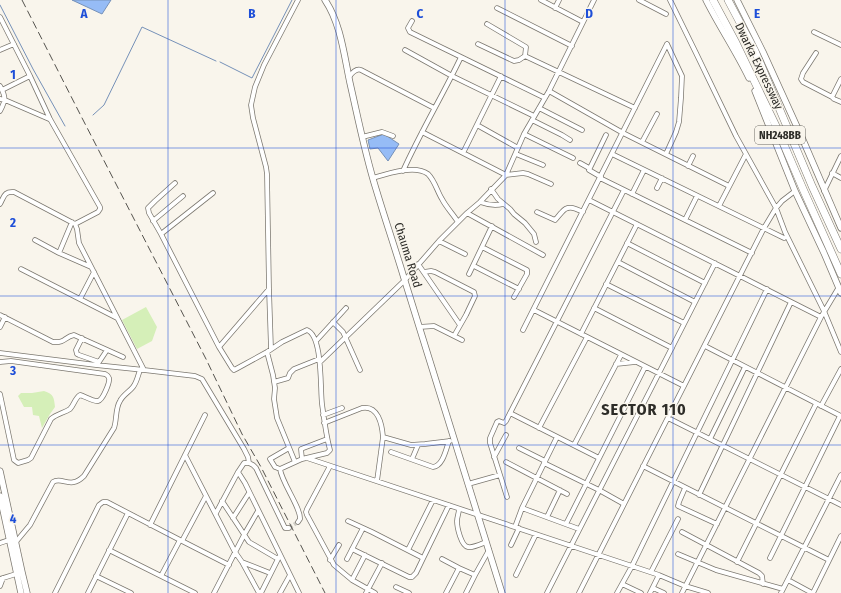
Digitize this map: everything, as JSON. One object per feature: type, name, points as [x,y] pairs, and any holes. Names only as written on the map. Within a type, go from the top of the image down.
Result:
[{"type":"highway","name":"Dwarka Expressway","points":[[713,0],[736,43],[776,126],[841,274]]},
{"type":"highway","name":"Dwarka Expressway","points":[[728,0],[755,51],[812,186],[841,249]]},
{"type":"street","points":[[295,462],[278,418],[274,399],[275,388],[269,350],[267,174],[251,105],[259,76],[298,0]]},
{"type":"street","name":"Chauma Road","points":[[324,0],[328,5],[337,25],[344,49],[362,137],[373,178],[405,280],[452,441],[478,514],[502,593]]},
{"type":"street","points":[[540,0],[583,22]]},
{"type":"street","points":[[556,8],[560,0]]},
{"type":"street","points":[[274,382],[288,378],[290,373],[294,370],[320,360],[346,338],[405,280],[439,241],[480,202],[506,174],[524,134],[559,72],[594,0]]},
{"type":"street","points":[[639,0],[666,14]]},
{"type":"street","points":[[670,0],[736,136],[776,208],[784,232],[824,311],[841,352]]},
{"type":"street","points":[[682,593],[824,311],[840,290],[795,191],[756,92],[739,58],[706,0]]},
{"type":"street","points":[[737,0],[763,52],[841,228]]},
{"type":"street","points":[[497,8],[572,46]]},
{"type":"street","points":[[0,17],[50,119],[100,207],[98,212],[73,223],[59,253]]},
{"type":"street","points":[[412,21],[408,28],[410,32],[545,98]]},
{"type":"street","points":[[486,24],[526,46],[525,56]]},
{"type":"street","points":[[814,32],[841,45]]},
{"type":"street","points":[[0,50],[14,44]]},
{"type":"street","points":[[478,44],[514,61],[525,56]]},
{"type":"street","points":[[524,330],[667,44],[682,76],[682,98],[679,122],[666,154]]},
{"type":"street","points":[[405,50],[452,76],[492,95],[570,140]]},
{"type":"street","points":[[816,53],[801,80],[841,102]]},
{"type":"street","points":[[525,56],[635,108]]},
{"type":"street","points":[[403,170],[434,108],[462,57]]},
{"type":"street","points":[[349,77],[356,70],[361,70],[434,108]]},
{"type":"street","points":[[0,111],[4,96],[1,88],[30,76]]},
{"type":"street","points":[[463,153],[501,76]]},
{"type":"street","points":[[832,97],[841,79]]},
{"type":"street","points":[[549,91],[623,132],[729,186]]},
{"type":"street","points":[[2,99],[50,119]]},
{"type":"street","points":[[2,105],[10,103]]},
{"type":"street","points":[[539,108],[582,130]]},
{"type":"street","points":[[642,142],[657,114]]},
{"type":"street","points":[[477,125],[518,148]]},
{"type":"street","points":[[362,137],[382,132],[393,136]]},
{"type":"street","points":[[422,132],[506,174],[528,174],[551,184]]},
{"type":"street","points":[[524,134],[573,158]]},
{"type":"street","points":[[589,168],[606,135]]},
{"type":"street","points":[[516,154],[543,165]]},
{"type":"street","points":[[612,154],[784,238]]},
{"type":"street","points":[[719,206],[746,154]]},
{"type":"street","points":[[688,166],[693,156]]},
{"type":"street","points":[[824,191],[841,156]]},
{"type":"street","points":[[580,163],[600,177],[624,190],[752,253]]},
{"type":"street","points":[[373,178],[403,170],[420,171],[427,174],[433,181],[442,200],[458,222]]},
{"type":"street","points":[[632,194],[644,170]]},
{"type":"street","points":[[832,173],[841,178]]},
{"type":"street","points":[[657,188],[662,178]]},
{"type":"street","points":[[175,183],[148,208],[149,212],[232,368],[234,370],[282,342],[307,330],[309,330],[316,341],[320,360],[321,398],[324,424],[330,450],[329,452],[295,462],[280,469]]},
{"type":"street","points":[[491,189],[498,199],[503,204],[508,206],[514,214],[525,223],[534,234],[536,242]]},
{"type":"street","points":[[507,497],[490,443],[492,433],[497,422],[499,421],[505,423],[624,190]]},
{"type":"street","points":[[0,204],[6,193],[9,191],[14,192],[73,223],[77,229],[80,243],[118,318],[142,370],[136,383],[120,399],[114,428],[84,476],[75,482],[69,483],[57,480],[52,482],[30,525],[13,540],[0,543]]},
{"type":"street","points":[[579,593],[764,228],[776,208],[782,201],[795,191]]},
{"type":"street","points":[[161,234],[213,193]]},
{"type":"street","points":[[153,221],[184,196]]},
{"type":"street","points":[[685,220],[697,196]]},
{"type":"street","points":[[589,200],[821,317]]},
{"type":"street","points":[[480,202],[496,206],[503,204]]},
{"type":"street","points":[[537,212],[555,220],[568,208],[583,212]]},
{"type":"street","points":[[467,213],[543,255]]},
{"type":"street","points":[[581,334],[636,224]]},
{"type":"street","points":[[470,274],[492,226]]},
{"type":"street","points":[[35,240],[59,253],[92,267]]},
{"type":"street","points":[[439,241],[464,254]]},
{"type":"street","points":[[627,243],[705,283]]},
{"type":"street","points":[[482,247],[527,270],[527,274],[514,297]]},
{"type":"street","points":[[618,262],[695,302]]},
{"type":"street","points":[[547,593],[715,263]]},
{"type":"street","points":[[418,264],[460,325]]},
{"type":"street","points":[[474,266],[519,289]]},
{"type":"street","points":[[21,269],[118,318]]},
{"type":"street","points":[[80,299],[94,272]]},
{"type":"street","points":[[424,272],[435,272],[474,292],[475,296],[454,336]]},
{"type":"street","points":[[606,284],[684,323]]},
{"type":"street","points":[[219,346],[269,289]]},
{"type":"street","points":[[617,593],[632,566],[767,289]]},
{"type":"street","points":[[700,495],[790,302]]},
{"type":"street","points":[[316,341],[346,308]]},
{"type":"street","points":[[594,308],[672,348]]},
{"type":"street","points":[[534,310],[684,386]]},
{"type":"street","points":[[0,315],[53,342],[59,343],[71,335],[74,335],[123,357]]},
{"type":"street","points":[[0,327],[5,317]]},
{"type":"street","points":[[333,322],[342,330],[360,370]]},
{"type":"street","points":[[419,327],[434,326],[462,340]]},
{"type":"street","points":[[539,428],[587,337]]},
{"type":"street","points":[[82,338],[76,350],[77,354],[99,362],[107,350]]},
{"type":"street","points":[[704,346],[841,416],[770,558]]},
{"type":"street","points":[[0,353],[195,376],[202,379],[244,449],[249,463]]},
{"type":"street","points":[[574,445],[621,355]]},
{"type":"street","points":[[0,362],[11,361],[105,374],[109,378],[109,381],[101,400],[95,401],[80,395],[69,410],[54,416],[49,422],[31,458],[18,463],[14,460],[0,394]]},
{"type":"street","points":[[616,364],[636,362]]},
{"type":"street","points":[[566,524],[645,366]]},
{"type":"street","points":[[710,439],[745,367]]},
{"type":"street","points":[[737,562],[781,475],[819,405],[841,369]]},
{"type":"street","points":[[324,424],[362,408],[366,407],[375,410],[380,420],[383,437],[377,482]]},
{"type":"street","points":[[323,415],[342,408]]},
{"type":"street","points":[[510,413],[599,458]]},
{"type":"street","points":[[150,525],[205,415]]},
{"type":"street","points":[[668,418],[841,505]]},
{"type":"street","points":[[495,458],[506,435]]},
{"type":"street","points":[[511,545],[522,508],[557,436]]},
{"type":"street","points":[[383,437],[408,444],[418,445],[452,441]]},
{"type":"street","points":[[304,459],[301,449],[328,440]]},
{"type":"street","points":[[391,452],[436,467],[452,441]]},
{"type":"street","points":[[412,460],[418,445]]},
{"type":"street","points":[[289,448],[270,459],[275,467],[280,469],[287,488],[300,514],[300,519],[298,522]]},
{"type":"street","points":[[519,448],[624,504]]},
{"type":"street","points":[[185,455],[235,552],[260,593]]},
{"type":"street","points":[[495,458],[567,494]]},
{"type":"street","points":[[304,459],[478,514],[651,572],[701,592],[708,593]]},
{"type":"street","points":[[216,513],[238,472],[244,463],[249,463],[256,468],[285,528],[289,528]]},
{"type":"street","points":[[330,466],[306,512],[330,560],[336,568],[367,591],[375,593]]},
{"type":"street","points":[[643,466],[829,560]]},
{"type":"street","points":[[0,471],[13,540],[27,593]]},
{"type":"street","points":[[238,472],[245,483],[279,557],[299,593]]},
{"type":"street","points":[[468,484],[500,474]]},
{"type":"street","points":[[678,554],[716,570],[782,591],[841,475]]},
{"type":"street","points":[[686,488],[678,506],[716,524]]},
{"type":"street","points":[[547,517],[560,490]]},
{"type":"street","points":[[233,518],[249,493]]},
{"type":"street","points":[[0,496],[1,507],[13,540],[16,574],[21,593]]},
{"type":"street","points":[[161,576],[206,496]]},
{"type":"street","points":[[408,550],[433,500]]},
{"type":"street","points":[[222,501],[249,542],[279,557]]},
{"type":"street","points":[[56,593],[99,506],[103,502],[107,502],[229,565]]},
{"type":"street","points":[[352,549],[412,577],[416,574],[449,505]]},
{"type":"street","points":[[522,508],[579,529]]},
{"type":"street","points":[[459,509],[457,528],[465,546],[473,547],[486,542]]},
{"type":"street","points":[[214,593],[258,511]]},
{"type":"street","points":[[88,593],[128,513]]},
{"type":"street","points":[[651,572],[678,519]]},
{"type":"street","points":[[348,522],[423,558]]},
{"type":"street","points":[[347,559],[363,528]]},
{"type":"street","points":[[682,532],[759,573],[762,576],[763,584]]},
{"type":"street","points":[[516,575],[536,534]]},
{"type":"street","points":[[788,580],[813,593],[841,536]]},
{"type":"street","points":[[330,560],[339,545]]},
{"type":"street","points":[[109,550],[196,593]]},
{"type":"street","points":[[466,593],[474,575],[489,550]]},
{"type":"street","points":[[352,580],[365,555]]},
{"type":"street","points":[[260,593],[279,557]]},
{"type":"street","points":[[442,559],[474,575]]},
{"type":"street","points":[[242,562],[270,573]]},
{"type":"street","points":[[367,591],[382,563]]},
{"type":"street","points":[[446,593],[459,568]]},
{"type":"street","points":[[0,586],[2,579],[16,574]]},
{"type":"street","points":[[280,593],[290,575]]},
{"type":"street","points":[[650,593],[659,575]]},
{"type":"street","points":[[96,576],[131,593]]},
{"type":"street","points":[[622,584],[642,593]]},
{"type":"street","points":[[396,587],[409,593]]},
{"type":"street","points":[[119,593],[121,588]]},
{"type":"street","points":[[653,588],[664,593]]},
{"type":"green space","points":[[146,307],[157,327],[152,341],[137,349],[122,320]]},
{"type":"green space","points":[[44,391],[53,397],[55,407],[42,428],[39,416],[33,415],[32,407],[24,407],[18,396],[21,393]]},
{"type":"water","points":[[72,0],[111,0],[102,14]]},
{"type":"water","points":[[384,134],[399,144],[388,161],[378,148],[370,149],[368,140]]},
{"type":"waterway","points":[[220,62],[252,78],[292,0]]},
{"type":"waterway","points":[[0,5],[33,69],[65,126]]},
{"type":"waterway","points":[[93,115],[104,105],[142,27],[216,61]]},
{"type":"tunnel","points":[[289,528],[298,522]]},
{"type":"railway","points":[[22,0],[206,359],[242,434],[261,467],[325,593]]},
{"type":"district","name":"SECTOR 110","points":[[644,409]]}]
